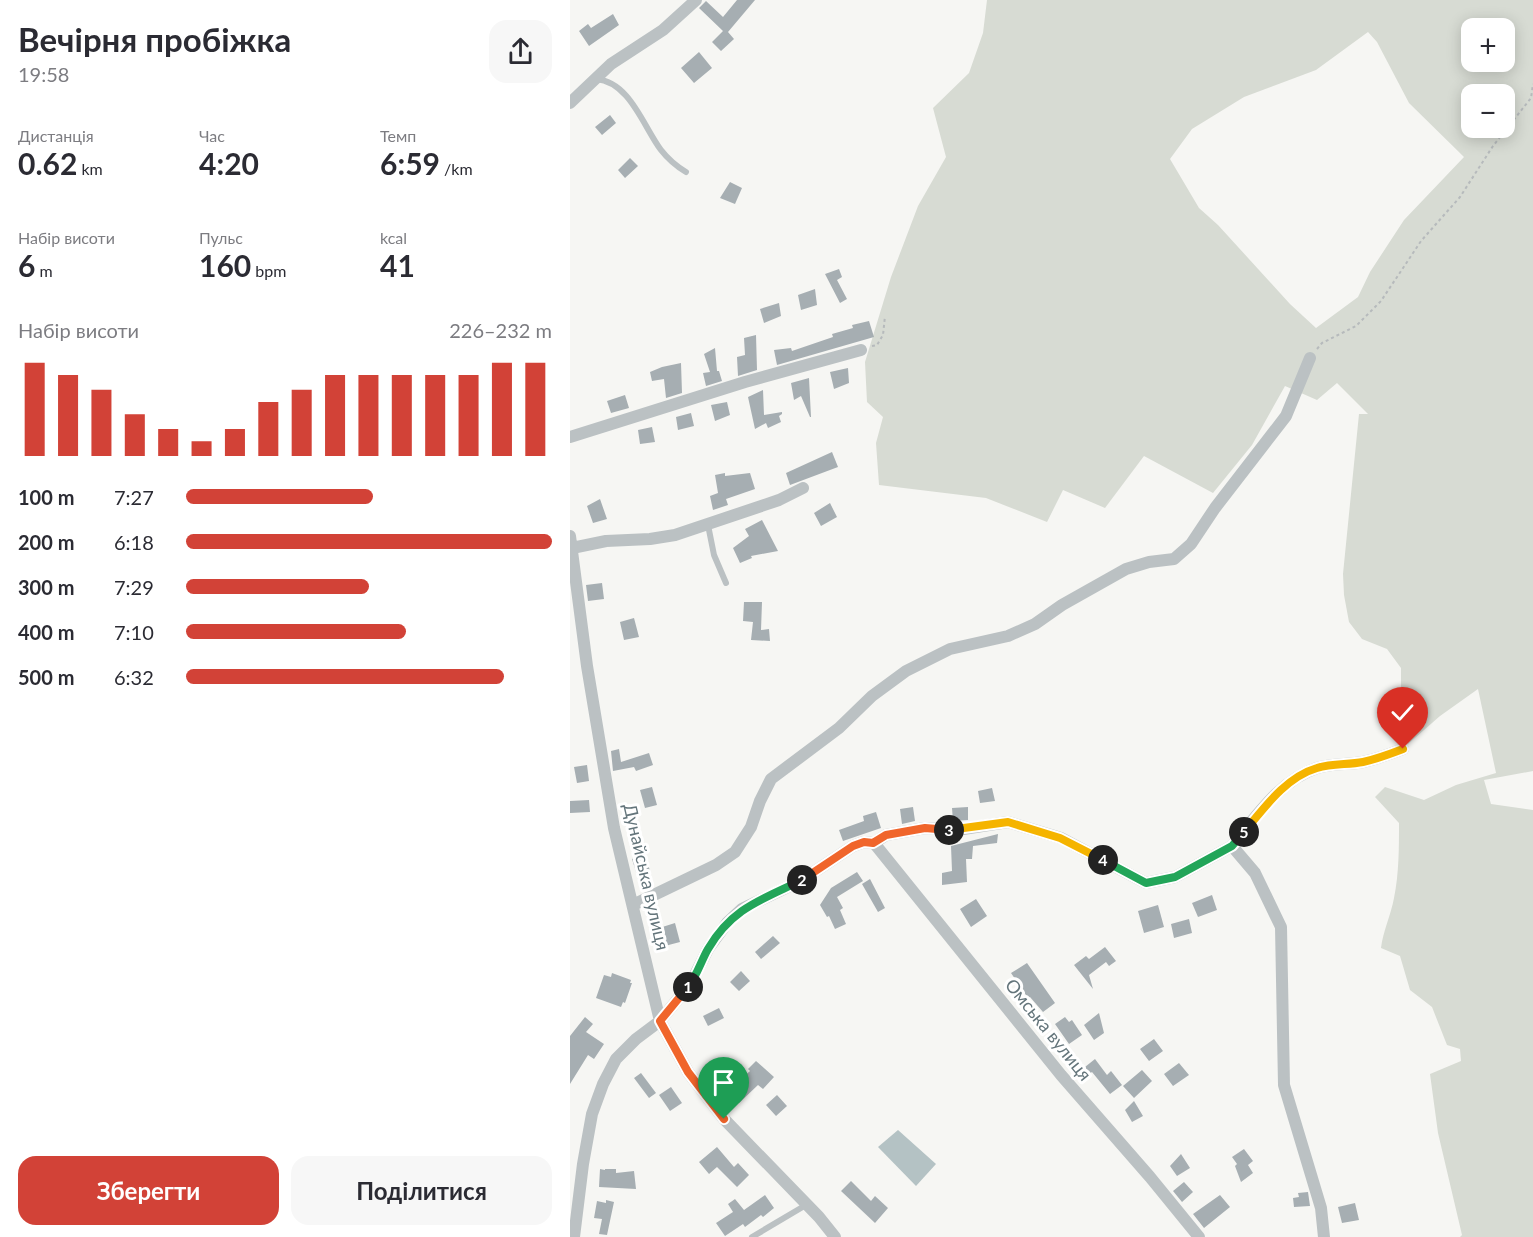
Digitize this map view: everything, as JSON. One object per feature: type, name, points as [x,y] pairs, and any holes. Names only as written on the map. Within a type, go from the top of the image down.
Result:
[{"type":"street","points":[[570,103],[611,64],[663,30],[696,0]]},
{"type":"street","points":[[570,437],[713,392],[861,350]]},
{"type":"street","points":[[633,905],[716,865],[735,852],[751,827],[771,779],[839,728],[872,696],[906,671],[950,649],[1008,636],[1035,624],[1062,605],[1126,569],[1149,562],[1174,559],[1191,544],[1215,508],[1286,416],[1310,358]]},
{"type":"street","points":[[571,542],[650,539],[675,535],[779,500],[803,488]]},
{"type":"street","name":"Дунайська вулиця","points":[[571,542],[587,666],[614,828],[660,1021],[688,1072],[724,1119],[835,1237]]},
{"type":"street","points":[[574,1237],[592,1114],[603,1084],[616,1059],[636,1039],[660,1021],[691,983],[708,949],[727,923],[742,909],[802,880],[853,846],[864,842],[873,843],[886,835],[925,828],[957,830],[1008,822],[1060,838],[1146,883],[1175,877],[1232,846],[1275,797],[1297,777],[1317,768],[1362,762],[1403,749]]},
{"type":"street","name":"Омська вулиця","points":[[873,843],[1061,1076],[1150,1177],[1199,1237]]},
{"type":"street","points":[[1232,846],[1255,873],[1281,927],[1284,1085],[1320,1208],[1324,1237]]},
{"type":"street","points":[[570,1162],[583,1164]]},
{"type":"lane","points":[[595,79],[605,80],[615,85],[630,101],[661,150],[673,163],[686,172]]},
{"type":"lane","points":[[708,525],[714,555],[726,583]]},
{"type":"lane","points":[[752,1237],[806,1205]]},
{"type":"path","points":[[1310,358],[1322,343],[1356,326],[1381,301],[1420,241],[1460,198],[1492,146],[1531,98],[1533,84]]},
{"type":"path","points":[[861,350],[877,345],[883,334],[885,316]]},
{"type":"shaded area","points":[[987,0],[1533,0],[1533,771],[1484,780],[1491,804],[1533,810],[1533,1237],[1460,1237],[1462,1235],[1438,1133],[1430,1074],[1461,1061],[1460,1049],[1447,1045],[1432,1007],[1410,990],[1400,956],[1381,948],[1396,889],[1399,823],[1375,797],[1385,787],[1424,800],[1456,785],[1496,773],[1478,689],[1440,716],[1408,744],[1399,732],[1401,668],[1387,649],[1362,639],[1349,622],[1343,574],[1359,414],[1368,414],[1337,383],[1317,400],[1285,386],[1252,445],[1213,493],[1144,456],[1105,508],[1063,490],[1047,522],[986,498],[879,485],[876,443],[883,417],[867,402],[865,362],[891,277],[918,206],[946,157],[933,108],[969,73],[983,33]],"holes":[[[1368,32],[1377,42],[1409,103],[1464,157],[1404,220],[1370,272],[1358,297],[1316,328],[1290,304],[1218,225],[1199,208],[1170,159],[1192,129],[1244,97],[1316,70]]]},
{"type":"shaded area","points":[[898,1130],[936,1164],[916,1186],[878,1147]]},
{"type":"building","points":[[737,0],[755,0],[728,32],[734,39],[721,51],[712,42],[723,31],[699,8],[706,1],[723,17]]},
{"type":"building","points":[[613,14],[619,25],[589,46],[579,31],[588,24],[591,28]]},
{"type":"building","points":[[699,52],[712,68],[694,83],[681,68]]},
{"type":"building","points":[[610,115],[616,123],[602,135],[595,127]]},
{"type":"building","points":[[630,158],[638,166],[625,178],[618,170]]},
{"type":"building","points":[[730,182],[742,188],[735,204],[720,198]]},
{"type":"building","points":[[839,269],[842,277],[837,280],[847,299],[840,303],[825,274]]},
{"type":"building","points":[[815,289],[817,305],[801,310],[798,295]]},
{"type":"building","points":[[779,303],[781,316],[764,323],[760,309]]},
{"type":"building","points":[[869,321],[874,337],[777,365],[774,350],[791,348],[792,351],[833,337],[832,334],[853,328],[852,325]]},
{"type":"building","points":[[756,335],[757,370],[738,376],[737,357],[745,355],[744,338]]},
{"type":"building","points":[[715,348],[717,371],[722,381],[706,386],[703,373],[710,372],[704,354]]},
{"type":"building","points":[[681,363],[682,393],[666,398],[664,379],[652,381],[650,372]]},
{"type":"building","points":[[848,368],[849,383],[834,389],[830,372]]},
{"type":"building","points":[[809,378],[811,417],[801,396],[794,400],[791,383]]},
{"type":"building","points":[[763,390],[764,415],[782,412],[779,416],[781,422],[768,428],[766,423],[755,429],[748,397]]},
{"type":"building","points":[[625,395],[629,408],[611,413],[607,401]]},
{"type":"building","points":[[727,402],[730,415],[715,421],[711,405]]},
{"type":"building","points":[[691,413],[694,426],[678,430],[676,417]]},
{"type":"building","points":[[652,427],[655,442],[640,444],[638,430]]},
{"type":"building","points":[[832,452],[838,467],[790,485],[786,473]]},
{"type":"building","points":[[725,473],[725,476],[750,473],[755,489],[726,499],[728,505],[713,510],[710,496],[718,493],[715,475]]},
{"type":"building","points":[[600,499],[607,519],[593,523],[587,506]]},
{"type":"building","points":[[830,503],[837,517],[821,526],[814,513]]},
{"type":"building","points":[[762,520],[778,551],[751,556],[752,558],[740,563],[733,548],[749,536],[745,529]]},
{"type":"building","points":[[602,583],[604,599],[588,601],[586,585]]},
{"type":"building","points":[[744,602],[762,602],[761,630],[769,629],[770,641],[751,640],[753,622],[743,621]]},
{"type":"building","points":[[634,618],[639,637],[624,640],[620,622]]},
{"type":"building","points":[[619,749],[621,762],[649,753],[653,765],[636,771],[634,767],[613,771],[611,751]]},
{"type":"building","points":[[587,765],[589,781],[577,783],[574,767]]},
{"type":"building","points":[[652,787],[657,805],[645,808],[640,790]]},
{"type":"building","points":[[992,788],[995,801],[980,803],[978,791]]},
{"type":"building","points":[[589,800],[590,812],[570,813],[570,801]]},
{"type":"building","points":[[913,807],[915,821],[902,824],[900,809]]},
{"type":"building","points":[[968,807],[968,820],[953,821],[952,808]]},
{"type":"building","points":[[876,812],[881,828],[843,841],[839,830],[864,821],[863,816]]},
{"type":"building","points":[[998,834],[997,843],[973,846],[972,859],[966,859],[967,882],[942,885],[942,873],[952,871],[951,846]]},
{"type":"building","points":[[645,854],[650,871],[637,875],[632,859]]},
{"type":"building","points":[[857,872],[863,881],[837,897],[843,908],[840,910],[846,924],[835,929],[829,916],[827,917],[820,905],[831,888]]},
{"type":"building","points":[[870,879],[885,908],[878,912],[862,884]]},
{"type":"building","points":[[1212,895],[1217,910],[1198,917],[1192,903]]},
{"type":"building","points":[[976,899],[987,916],[971,927],[960,909]]},
{"type":"building","points":[[1158,905],[1164,927],[1144,933],[1138,911]]},
{"type":"building","points":[[1189,919],[1192,933],[1174,938],[1171,924]]},
{"type":"building","points":[[675,923],[680,942],[661,947],[656,929]]},
{"type":"building","points":[[773,936],[780,943],[761,959],[755,952]]},
{"type":"building","points":[[1105,947],[1116,961],[1109,966],[1106,962],[1089,975],[1093,989],[1074,965],[1086,956],[1089,959]]},
{"type":"building","points":[[1027,963],[1055,1003],[1043,1012],[1030,997],[1028,998],[1011,973]]},
{"type":"building","points":[[741,971],[750,981],[739,991],[730,982]]},
{"type":"building","points":[[612,973],[631,980],[630,983],[632,983],[625,1003],[623,1002],[621,1007],[596,998],[604,975],[611,977]]},
{"type":"building","points":[[719,1008],[724,1018],[708,1026],[703,1016]]},
{"type":"building","points":[[1099,1013],[1104,1033],[1094,1040],[1084,1025]]},
{"type":"building","points":[[585,1017],[593,1024],[586,1032],[604,1044],[594,1059],[588,1055],[570,1084],[570,1036]]},
{"type":"building","points":[[1065,1017],[1069,1022],[1072,1020],[1082,1035],[1069,1044],[1055,1024]]},
{"type":"building","points":[[1154,1039],[1163,1051],[1149,1061],[1140,1049]]},
{"type":"building","points":[[1095,1059],[1107,1075],[1111,1071],[1122,1085],[1110,1094],[1092,1072],[1089,1074],[1085,1067]]},
{"type":"building","points":[[756,1061],[774,1077],[763,1089],[758,1085],[739,1103],[728,1091],[750,1071],[748,1069]]},
{"type":"building","points":[[1179,1063],[1189,1075],[1173,1086],[1164,1074]]},
{"type":"building","points":[[1142,1070],[1152,1081],[1134,1098],[1123,1086]]},
{"type":"building","points":[[641,1073],[656,1093],[649,1098],[634,1078]]},
{"type":"building","points":[[671,1087],[682,1103],[670,1111],[659,1095]]},
{"type":"building","points":[[777,1095],[787,1106],[776,1116],[766,1105]]},
{"type":"building","points":[[1134,1101],[1143,1116],[1132,1122],[1125,1110]]},
{"type":"building","points":[[717,1147],[734,1167],[738,1163],[749,1175],[737,1187],[717,1167],[709,1174],[699,1162]]},
{"type":"building","points":[[1244,1149],[1253,1161],[1248,1165],[1253,1173],[1241,1182],[1235,1166],[1237,1164],[1232,1157]]},
{"type":"building","points":[[1181,1154],[1190,1168],[1177,1176],[1170,1166]]},
{"type":"building","points":[[600,1169],[616,1169],[616,1173],[634,1171],[636,1189],[599,1187]]},
{"type":"building","points":[[851,1181],[871,1201],[875,1196],[888,1208],[875,1223],[841,1191]]},
{"type":"building","points":[[1184,1182],[1193,1192],[1182,1202],[1173,1191]]},
{"type":"building","points":[[1308,1192],[1310,1206],[1294,1207],[1293,1198],[1299,1197],[1298,1193]]},
{"type":"building","points":[[765,1195],[774,1208],[763,1217],[761,1215],[745,1227],[743,1224],[725,1236],[716,1223],[733,1212],[728,1204],[735,1199],[744,1210]]},
{"type":"building","points":[[1220,1195],[1230,1207],[1204,1228],[1193,1214]]},
{"type":"building","points":[[606,1200],[614,1202],[607,1235],[599,1234],[602,1219],[594,1218],[597,1201],[606,1203]]},
{"type":"building","points":[[1355,1203],[1359,1220],[1342,1223],[1338,1207]]},
{"type":"route","points":[[724,1119],[688,1072],[660,1021],[691,983],[708,949],[727,923],[742,909],[802,880],[853,846],[864,842],[873,843],[886,835],[925,828],[957,830],[1008,822],[1060,838],[1146,883],[1175,877],[1232,846],[1275,797],[1297,777],[1317,768],[1362,762],[1403,749]]}]
